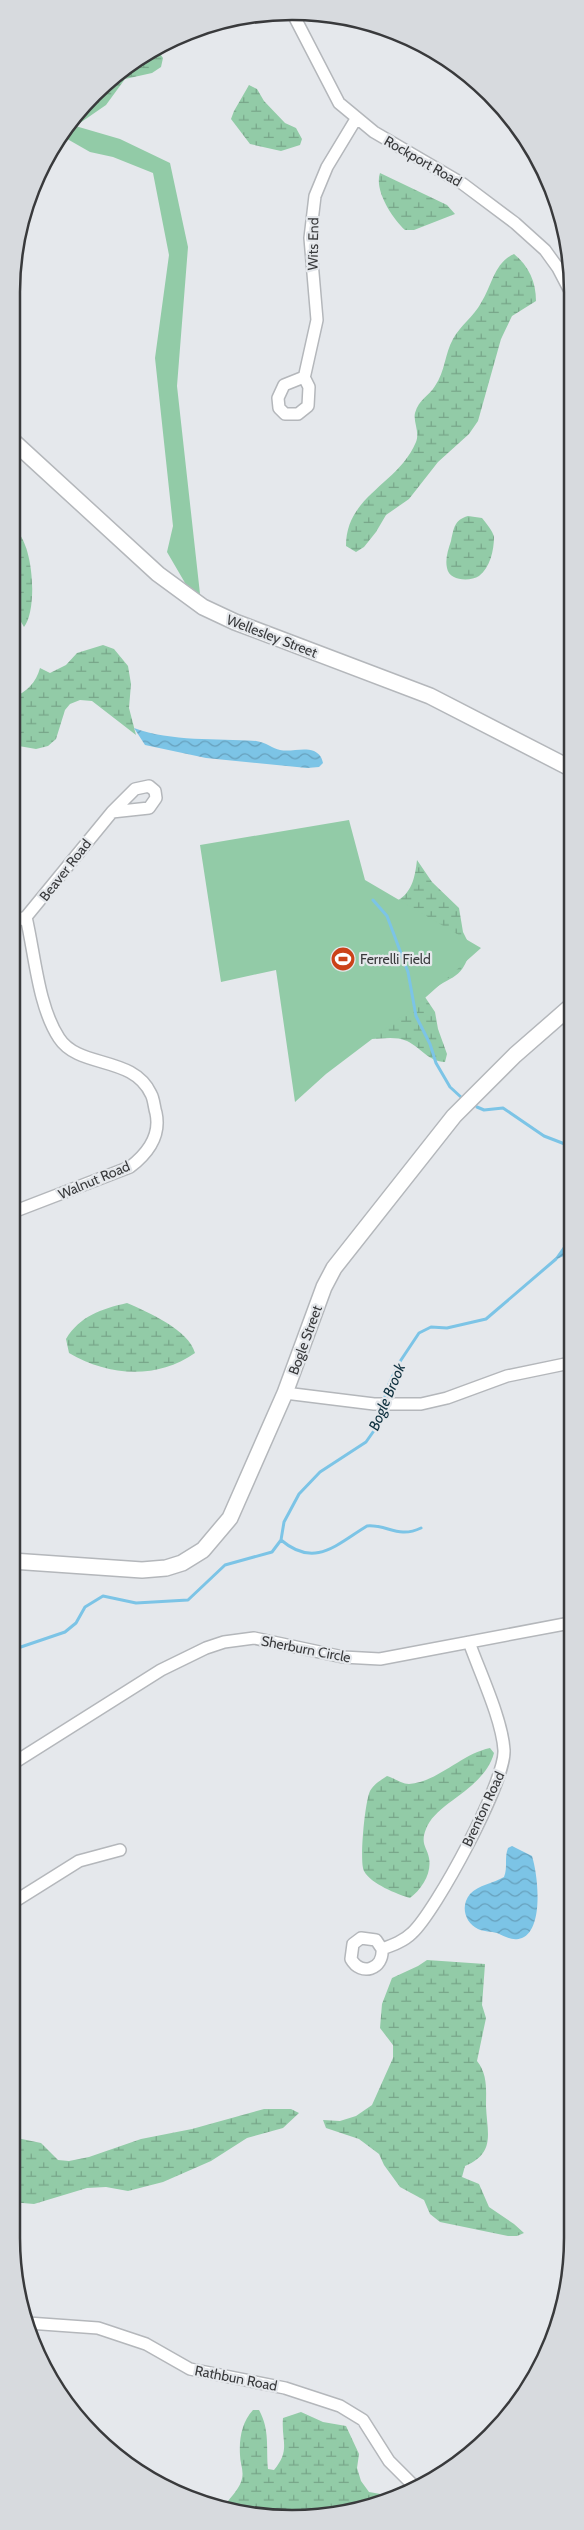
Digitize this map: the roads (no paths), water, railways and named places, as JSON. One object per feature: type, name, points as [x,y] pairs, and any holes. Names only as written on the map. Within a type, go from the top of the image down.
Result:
[{"type":"street","name":"Rockport Road","points":[[296,20],[339,103],[356,119],[463,184],[515,223],[545,250],[563,278]]},
{"type":"street","name":"Wits End","points":[[304,377],[309,365],[316,320],[310,238],[315,196],[327,168],[356,119]]},
{"type":"street","name":"Wellesley Street","points":[[20,448],[158,574],[203,607],[236,622],[430,696],[564,765]]},
{"type":"street","name":"Beaver Road","points":[[20,919],[26,917],[112,812]]},
{"type":"street","name":"Walnut Road","points":[[20,1209],[130,1168],[144,1156],[154,1139],[158,1121],[151,1093],[134,1074],[118,1066],[79,1054],[60,1040],[49,1019],[26,917]]},
{"type":"street","name":"Bogle Street","points":[[20,1562],[142,1570],[182,1563],[203,1550],[230,1518],[285,1393],[324,1287],[334,1268],[454,1116],[515,1056],[564,1012]]},
{"type":"street","points":[[285,1393],[374,1404],[395,1405],[433,1402],[507,1376],[564,1364]]},
{"type":"street","name":"Sherburn Circle","points":[[20,1759],[161,1670],[206,1648],[224,1642],[254,1638],[323,1654],[363,1659],[436,1650],[564,1624]]},
{"type":"street","name":"Brenton Road","points":[[382,1949],[405,1940],[432,1909],[469,1840],[503,1767],[504,1751],[501,1732],[469,1642]]},
{"type":"street","points":[[20,1899],[79,1861],[120,1850]]},
{"type":"street","name":"Rathbun Road","points":[[34,2323],[98,2328],[146,2344],[190,2369],[285,2388],[340,2406],[363,2420],[389,2460],[411,2483]]},
{"type":"water","points":[[134,728],[163,736],[256,741],[280,750],[310,750],[319,755],[323,763],[319,767],[307,768],[206,758],[145,745]]},
{"type":"water","points":[[564,1245],[564,1256],[553,1261]]},
{"type":"water","points":[[512,1846],[532,1856],[537,1888],[534,1924],[529,1933],[522,1938],[515,1939],[478,1929],[470,1923],[465,1914],[465,1904],[473,1891],[504,1877],[508,1848]]},
{"type":"waterway","points":[[373,900],[387,916],[408,972],[416,1016],[430,1044],[436,1063],[450,1087],[462,1098]]},
{"type":"waterway","points":[[477,1107],[484,1110],[503,1108],[544,1136],[564,1144]]},
{"type":"waterway","name":"Bogle Brook","points":[[384,1400],[399,1363],[419,1333],[431,1327],[447,1328],[486,1319],[556,1259]]},
{"type":"waterway","name":"Bogle Brook","points":[[20,1647],[65,1632],[76,1623],[85,1607],[103,1596],[136,1603],[188,1600],[225,1565],[272,1552],[281,1540],[284,1522],[299,1494],[320,1472],[366,1442],[378,1425],[383,1406]]},
{"type":"waterway","points":[[281,1540],[305,1553],[315,1553],[326,1551],[336,1546],[367,1526],[381,1527],[399,1532],[413,1531],[421,1528]]},
{"type":"place","name":"Ferrelli Field","points":[[343,959]]}]
